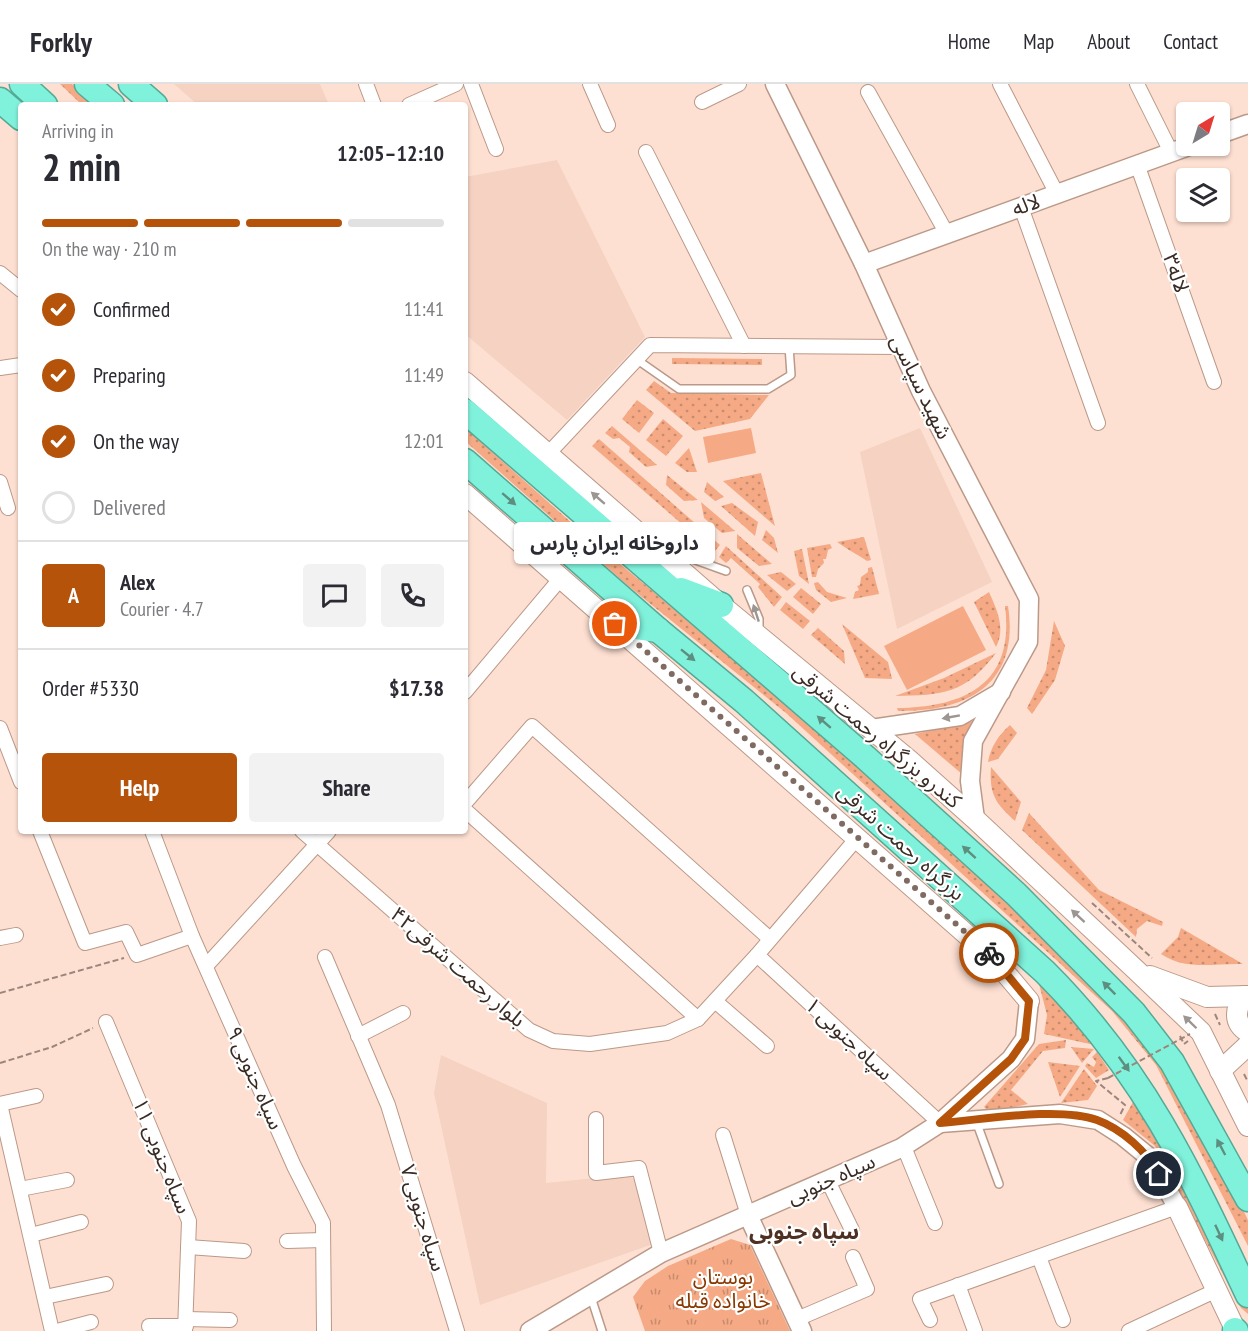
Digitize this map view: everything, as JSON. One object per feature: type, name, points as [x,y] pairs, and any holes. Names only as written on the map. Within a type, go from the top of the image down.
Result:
[{"type":"highway","points":[[22,84],[42,102]]},
{"type":"highway","points":[[87,84],[108,102]]},
{"type":"highway","points":[[131,84],[152,102]]},
{"type":"highway","name":"بزرگراه رحمت شرقی","points":[[468,414],[865,757],[999,879],[1134,1013],[1172,1062],[1248,1198]]},
{"type":"highway","name":"بزرگراه رحمت شرقی","points":[[468,464],[769,724],[1036,964],[1078,1005],[1139,1084],[1165,1126],[1248,1295]]},
{"type":"highway","points":[[666,585],[721,606]]},
{"type":"highway","points":[[615,624],[658,630]]},
{"type":"main road","name":"کندرو بزرگراه رحمت شرقی","points":[[468,385],[721,606],[871,729],[975,819],[1136,970],[1201,1032],[1248,1126]]},
{"type":"main road","points":[[468,497],[991,956],[1029,1001]]},
{"type":"main road","points":[[1136,970],[1169,985],[1207,998],[1246,996]]},
{"type":"main road","points":[[1246,996],[1236,1014],[1238,1022],[1248,1032]]},
{"type":"main road","points":[[1220,1071],[1248,1044]]},
{"type":"main road","points":[[1178,1207],[1236,1331]]},
{"type":"street","points":[[366,84],[373,102]]},
{"type":"street","points":[[415,102],[456,84]]},
{"type":"street","points":[[471,84],[496,149]]},
{"type":"street","points":[[590,84],[608,125]]},
{"type":"street","points":[[702,102],[739,84]]},
{"type":"street","name":"شهید سپاسی","points":[[776,84],[864,264],[900,347],[1029,599],[1028,642],[1003,692],[973,741],[970,755],[970,781],[975,819]]},
{"type":"street","points":[[1000,84],[1057,194]]},
{"type":"street","points":[[1137,84],[1171,152]]},
{"type":"street","points":[[867,92],[947,234]]},
{"type":"street","points":[[1230,130],[1248,124]]},
{"type":"street","name":"لاله","points":[[864,264],[1176,150]]},
{"type":"street","points":[[646,152],[744,346]]},
{"type":"street","name":"۳لاله","points":[[1137,164],[1214,382]]},
{"type":"street","points":[[1021,207],[1098,423]]},
{"type":"street","points":[[0,273],[18,288]]},
{"type":"street","points":[[547,455],[650,345],[900,347]]},
{"type":"street","points":[[0,368],[18,365]]},
{"type":"street","points":[[0,483],[8,508]]},
{"type":"street","points":[[468,682],[561,578]]},
{"type":"street","points":[[871,729],[960,716],[1003,692]]},
{"type":"street","points":[[468,800],[532,726],[770,939]]},
{"type":"street","points":[[0,728],[18,774]]},
{"type":"street","points":[[468,813],[698,1019]]},
{"type":"street","points":[[41,834],[84,943],[126,932],[136,955],[192,936]]},
{"type":"street","name":"۹ سپاه جنوبی","points":[[153,834],[192,936],[294,1166],[323,1223],[324,1331]]},
{"type":"street","name":"بلوار رحمت شرقی۴۲","points":[[306,834],[529,1030],[553,1041],[590,1044],[667,1033],[698,1019],[757,955],[858,837]]},
{"type":"street","points":[[206,966],[325,834]]},
{"type":"street","points":[[0,938],[16,935]]},
{"type":"street","name":"۱ سپاه جنوبی","points":[[757,955],[940,1123]]},
{"type":"street","name":"۷ سپاه جنوبی","points":[[325,957],[388,1105],[457,1331]]},
{"type":"street","points":[[715,1001],[766,1046]]},
{"type":"street","name":"سپاه جنوبی","points":[[540,1328],[590,1294],[661,1253],[904,1146],[940,1123],[1011,1059],[1025,1039],[1029,1001]]},
{"type":"street","points":[[358,1036],[403,1013]]},
{"type":"street","name":"۱۱ سپاه جنوبی","points":[[106,1022],[189,1221],[186,1325]]},
{"type":"street","points":[[36,1096],[0,1104],[3,1129],[31,1234],[52,1331]]},
{"type":"street","name":"سپاه جنوبی","points":[[940,1123],[1060,1114],[1098,1120],[1123,1136],[1150,1158],[1178,1207]]},
{"type":"street","points":[[596,1119],[596,1173],[639,1168],[661,1253]]},
{"type":"street","points":[[723,1134],[748,1215],[800,1325],[867,1289],[853,1257]]},
{"type":"street","points":[[904,1146],[935,1223]]},
{"type":"street","points":[[20,1189],[67,1180]]},
{"type":"street","points":[[828,1181],[852,1230]]},
{"type":"street","points":[[930,1320],[920,1299],[1178,1207]]},
{"type":"street","points":[[31,1234],[81,1222]]},
{"type":"street","points":[[287,1241],[323,1240]]},
{"type":"street","points":[[188,1247],[244,1251]]},
{"type":"street","points":[[1039,1257],[1063,1320]]},
{"type":"street","points":[[45,1297],[106,1284]]},
{"type":"street","points":[[958,1285],[975,1331]]},
{"type":"street","points":[[1129,1331],[1217,1290]]},
{"type":"street","points":[[149,1326],[230,1320]]},
{"type":"street","points":[[57,1331],[91,1322]]},
{"type":"lane","points":[[636,359],[679,389],[768,388],[791,375],[789,346]]},
{"type":"lane","points":[[664,555],[690,558],[726,572]]},
{"type":"lane","points":[[747,590],[759,619],[760,637]]},
{"type":"lane","points":[[976,1120],[999,1184]]},
{"type":"lane","points":[[590,1294],[602,1331]]},
{"type":"path","points":[[1086,898],[1156,962]]},
{"type":"path","points":[[0,993],[136,955]]},
{"type":"path","points":[[0,1063],[52,1047],[106,1022]]},
{"type":"path","points":[[1119,1118],[1125,1105],[1096,1081],[1108,1078],[1190,1034]]},
{"type":"shaded area","points":[[174,84],[320,84],[328,102],[195,102]]},
{"type":"shaded area","points":[[557,160],[645,337],[567,420],[468,337],[468,176]]},
{"type":"shaded area","points":[[920,428],[992,582],[897,629],[860,452]]},
{"type":"shaded area","points":[[441,1055],[547,1103],[546,1183],[625,1175],[637,1182],[653,1244],[480,1305],[434,1093]]},
{"type":"green space","points":[[60,84],[72,84],[92,102],[79,102]]},
{"type":"green space","points":[[672,358],[762,359],[762,365],[672,364]]},
{"type":"green space","points":[[654,381],[671,393],[769,395],[750,419],[695,431],[646,390]]},
{"type":"green space","points":[[637,400],[654,413],[639,433],[622,419]]},
{"type":"green space","points":[[663,419],[683,436],[666,456],[646,440]]},
{"type":"green space","points":[[612,426],[657,465],[646,467],[629,452],[630,447],[619,438],[613,439],[605,433]]},
{"type":"green space","points":[[751,428],[756,453],[708,463],[703,437]]},
{"type":"green space","points":[[468,431],[583,533],[827,737],[1039,931],[1146,1038],[1205,1132],[1248,1220],[1248,1246],[1156,1065],[1112,1011],[786,713],[627,585],[468,444]]},
{"type":"green space","points":[[599,439],[720,545],[714,552],[592,446]]},
{"type":"green space","points":[[689,448],[697,472],[687,472],[675,463]]},
{"type":"green space","points":[[761,473],[775,526],[723,481]]},
{"type":"green space","points":[[667,475],[698,500],[684,501],[666,485]]},
{"type":"green space","points":[[707,482],[724,497],[715,501],[704,492]]},
{"type":"green space","points":[[701,502],[735,531],[722,533],[704,518]]},
{"type":"green space","points":[[732,503],[758,522],[755,536],[721,506]]},
{"type":"green space","points":[[766,530],[774,538],[778,553],[762,540]]},
{"type":"green space","points":[[737,534],[772,564],[759,566],[737,548]]},
{"type":"green space","points":[[864,537],[871,560],[867,561],[837,542]]},
{"type":"green space","points":[[830,544],[832,548],[828,550],[826,559],[823,559],[824,563],[818,569],[816,577],[812,577],[807,548]]},
{"type":"green space","points":[[726,546],[782,597],[774,607],[758,587],[760,584],[731,558],[726,563],[719,557]]},
{"type":"green space","points":[[802,549],[809,584],[799,576],[794,551]]},
{"type":"green space","points":[[872,567],[879,594],[853,599],[855,592],[859,590],[857,586],[860,585],[861,577],[868,572],[868,568]]},
{"type":"green space","points":[[781,572],[796,584],[787,591],[767,575]]},
{"type":"green space","points":[[818,582],[827,592],[847,598],[831,602],[816,590],[814,583]]},
{"type":"green space","points":[[801,588],[821,604],[813,614],[793,597]]},
{"type":"green space","points":[[989,592],[1000,626],[996,647],[974,602]]},
{"type":"green space","points":[[786,602],[810,621],[803,629],[780,610]]},
{"type":"green space","points":[[963,606],[986,650],[907,690],[884,646]]},
{"type":"green space","points":[[1005,606],[1008,606],[1010,633],[1006,655],[997,674],[984,688],[967,699],[946,706],[898,711],[897,708],[944,703],[964,696],[980,686],[993,672],[1002,655],[1006,633]]},
{"type":"green space","points":[[1054,621],[1065,646],[1055,680],[1032,714],[1027,708],[1046,670]]},
{"type":"green space","points":[[842,624],[888,662],[892,679],[865,678]]},
{"type":"green space","points":[[818,628],[844,651],[845,664],[811,635]]},
{"type":"green space","points":[[996,653],[974,677],[952,690],[927,695],[895,696],[944,678]]},
{"type":"green space","points":[[974,721],[963,775],[915,734]]},
{"type":"green space","points":[[1010,725],[1017,733],[998,759],[988,762],[996,742]]},
{"type":"green space","points":[[991,767],[1021,802],[1015,821],[995,798],[991,785]]},
{"type":"green space","points":[[1029,813],[1099,890],[1163,922],[1162,926],[1147,921],[1137,929],[1136,937],[1022,830]]},
{"type":"green space","points":[[1181,928],[1243,964],[1180,963],[1161,954],[1178,937]]},
{"type":"green space","points":[[1039,984],[1061,1000],[1099,1046],[1044,1034],[1047,1015]]},
{"type":"green space","points":[[1066,1040],[1065,1048],[1043,1051],[1011,1090],[1028,1104],[990,1113],[984,1107],[1039,1044]]},
{"type":"green space","points":[[1071,1047],[1094,1049],[1082,1063]]},
{"type":"green space","points":[[1097,1052],[1109,1070],[1096,1078],[1085,1066],[1087,1063],[1094,1067],[1096,1062],[1092,1057]]},
{"type":"green space","points":[[1048,1062],[1080,1066],[1060,1097]]},
{"type":"green space","points":[[1084,1069],[1097,1086],[1088,1100],[1061,1103]]},
{"type":"green space","points":[[1138,1093],[1248,1309],[1248,1314],[1241,1308],[1155,1146],[1123,1120]]},
{"type":"green space","name":"بوستان خانواده قبله","points":[[731,1239],[750,1245],[790,1331],[645,1331],[633,1297],[645,1281],[668,1266]]},
{"type":"way so far","points":[[615,624],[989,953]]},
{"type":"place","name":"داروخانه ایران پارس","points":[[615,624]]},
{"type":"district","name":"سپاه جنوبی","points":[[804,1231]]},
{"type":"route","points":[[989,953],[1029,1001],[1025,1039],[1011,1059],[940,1123],[1060,1114],[1098,1120],[1123,1136],[1150,1158],[1159,1174]]}]
